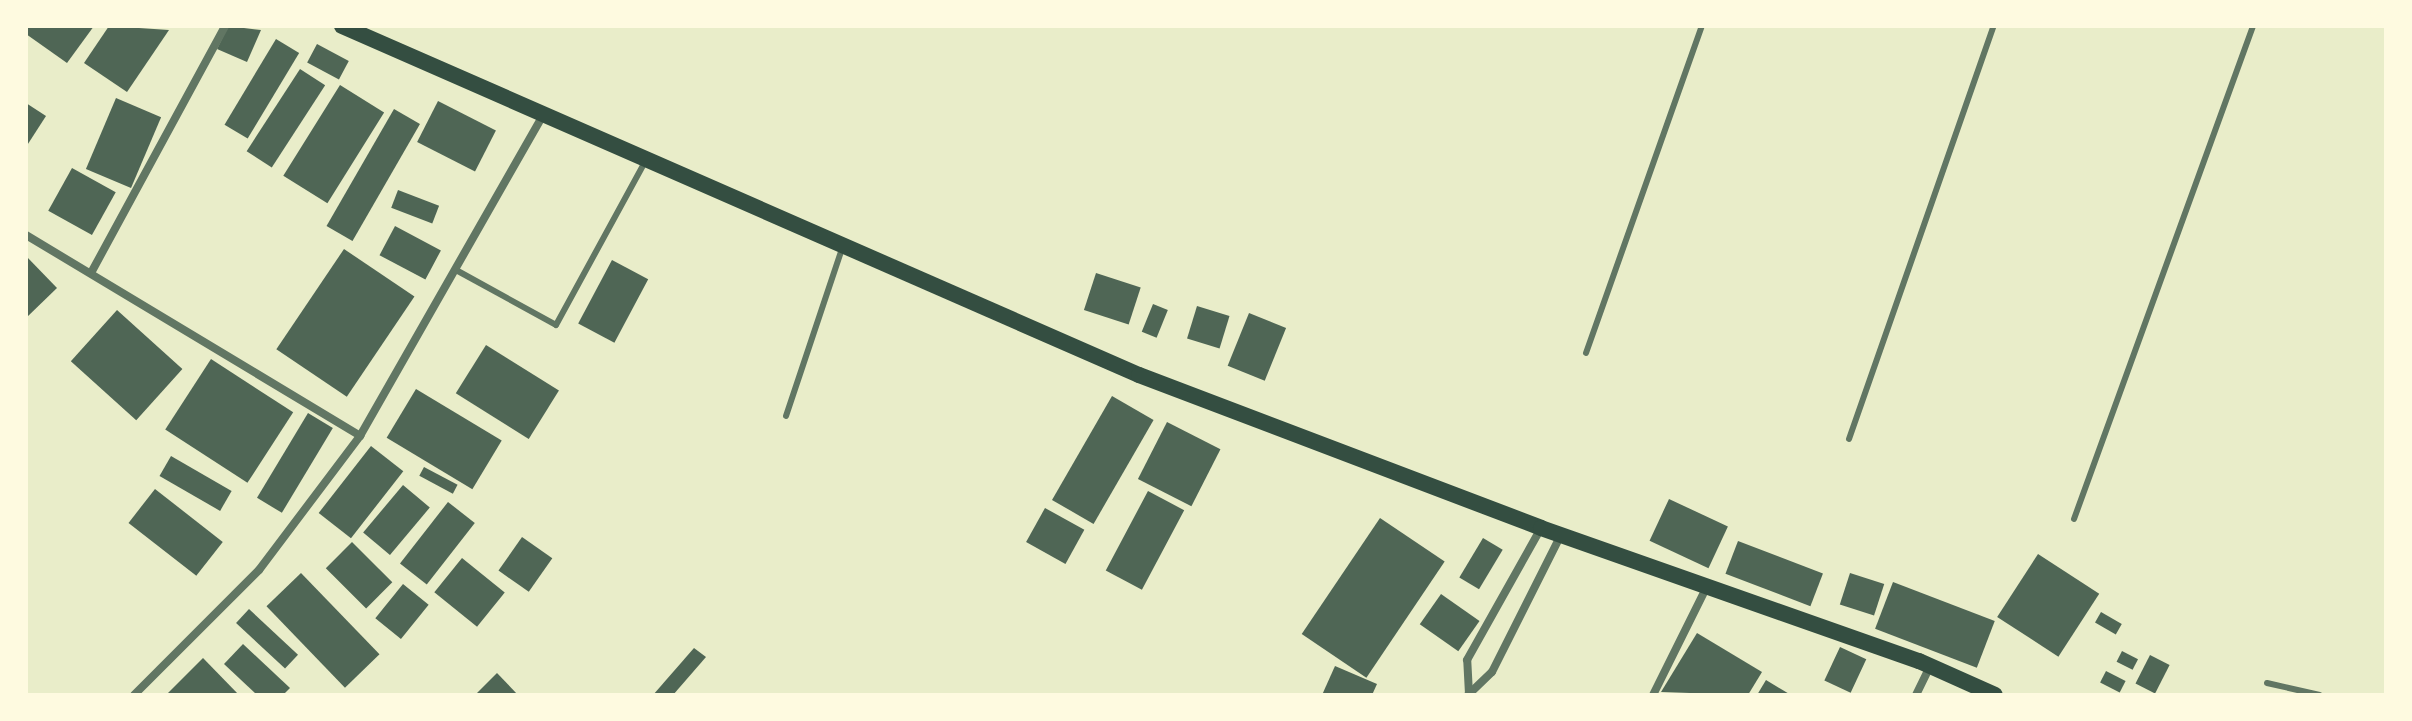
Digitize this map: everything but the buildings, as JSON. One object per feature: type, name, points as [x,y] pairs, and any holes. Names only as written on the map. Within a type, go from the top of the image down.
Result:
[{"type":"main road","points":[[342,26],[842,249],[980,301],[1139,375],[1541,528],[1930,666],[1995,695]]},
{"type":"street","points":[[91,273],[225,26]]},
{"type":"street","points":[[134,695],[259,570],[360,436],[544,114]]},
{"type":"street","points":[[26,235],[360,436]]},
{"type":"street","points":[[1468,694],[1467,660],[1541,528]]},
{"type":"street","points":[[1468,694],[1492,672],[1561,535]]},
{"type":"street","points":[[1653,695],[1708,585]]},
{"type":"street","points":[[1916,695],[1930,666]]},
{"type":"lane","points":[[1586,353],[1702,26]]},
{"type":"lane","points":[[1849,439],[1994,26]]},
{"type":"lane","points":[[2074,519],[2253,26]]},
{"type":"lane","points":[[456,270],[556,325],[646,160]]},
{"type":"lane","points":[[786,416],[842,249]]},
{"type":"lane","points":[[2267,683],[2320,695]]}]
